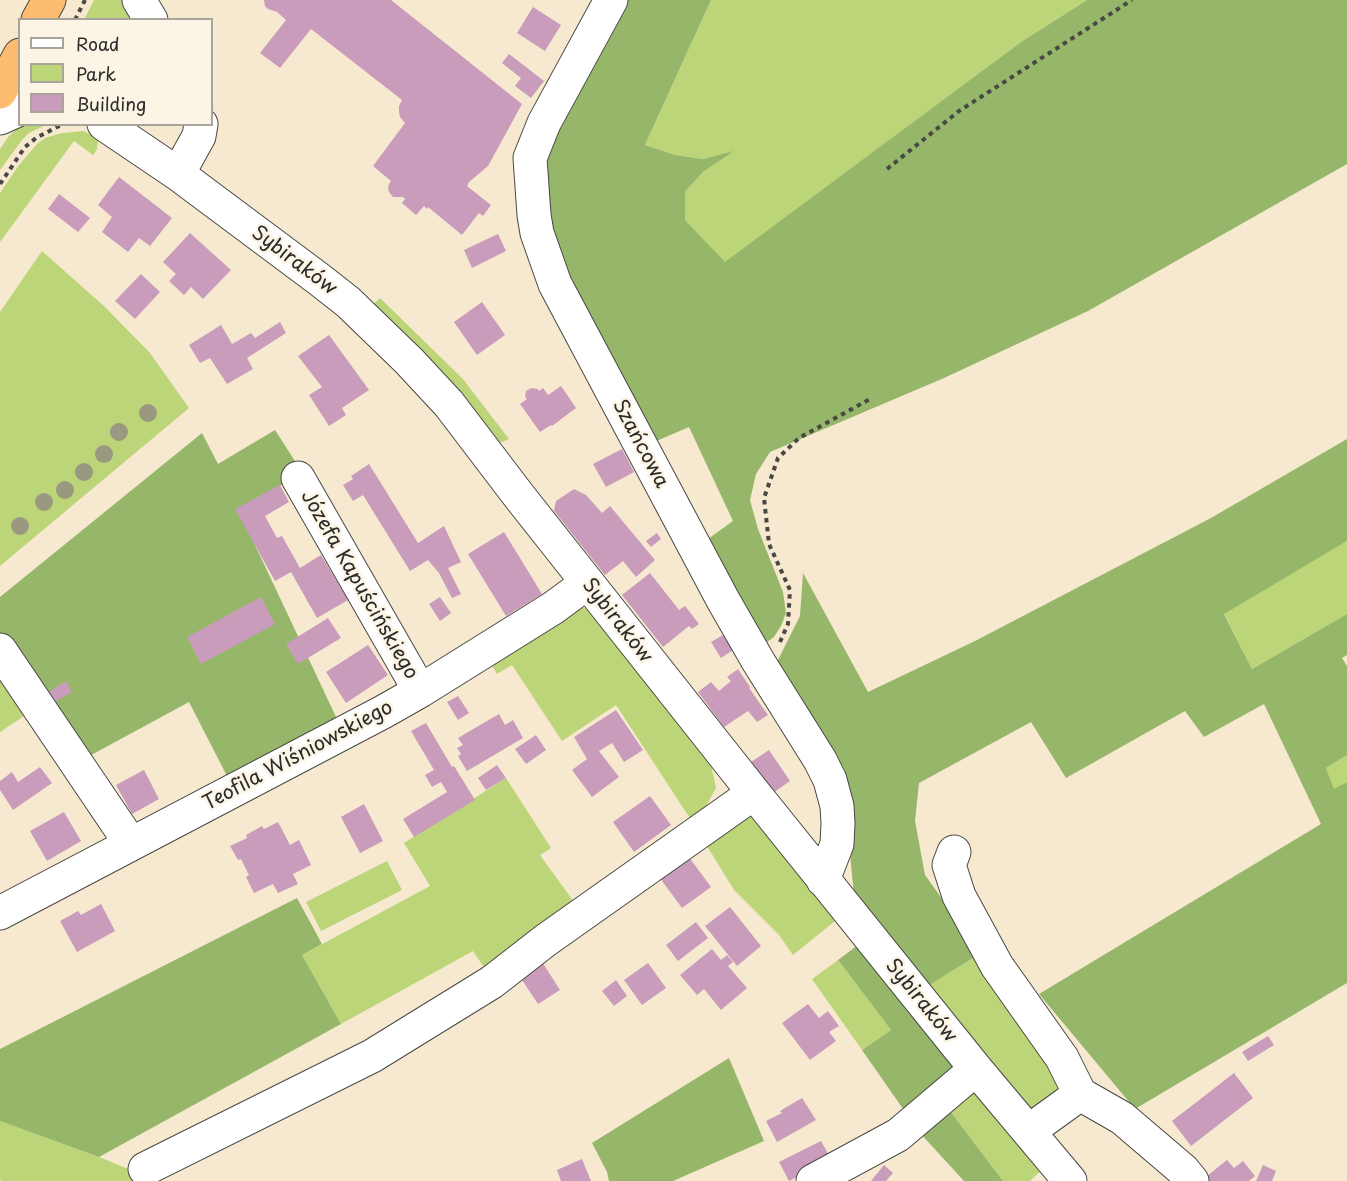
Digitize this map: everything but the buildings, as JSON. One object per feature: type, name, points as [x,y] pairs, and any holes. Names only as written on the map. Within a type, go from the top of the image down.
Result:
[{"type":"highway","points":[[39,18],[49,0]]},
{"type":"highway","points":[[0,92],[18,59]]},
{"type":"street","points":[[139,0],[150,18]]},
{"type":"street","name":"Szańcowa","points":[[611,0],[544,123],[530,158],[537,233],[555,284],[723,600],[830,780],[837,806],[837,844],[823,880]]},
{"type":"street","points":[[0,118],[18,110]]},
{"type":"street","name":"Sybiraków","points":[[107,126],[178,174],[348,302],[409,361],[449,404],[587,583],[823,880],[1070,1181]]},
{"type":"street","points":[[178,174],[199,136],[201,126]]},
{"type":"street","name":"Józefa Kapuścińskiego","points":[[297,478],[420,691]]},
{"type":"street","name":"Teofila Wiśniowskiego","points":[[0,913],[420,691],[553,608],[587,583]]},
{"type":"street","points":[[0,650],[131,844]]},
{"type":"street","points":[[145,1169],[372,1056],[492,982],[546,940],[754,793]]},
{"type":"street","points":[[954,852],[949,865],[959,896],[997,966],[1062,1058],[1080,1094],[1122,1118],[1183,1170],[1192,1181]]},
{"type":"street","points":[[813,1181],[898,1134],[976,1069]]},
{"type":"street","points":[[1029,1131],[1080,1094]]},
{"type":"path","points":[[76,18],[85,0]]},
{"type":"path","points":[[887,169],[959,111],[1132,0]]},
{"type":"path","points":[[0,184],[25,147],[36,138],[59,126]]},
{"type":"path","points":[[758,661],[776,651],[788,624],[790,590],[769,544],[764,498],[778,458],[799,438],[870,399]]},
{"type":"green space","points":[[94,0],[125,0],[133,18],[85,18]]},
{"type":"green space","points":[[618,0],[711,0],[645,145],[675,155],[703,159],[734,151],[703,172],[685,192],[685,220],[725,262],[1021,42],[1087,0],[1347,0],[1347,164],[1088,311],[944,378],[770,452],[756,474],[750,500],[758,529],[783,592],[786,613],[774,637],[760,647],[701,544],[733,521],[689,427],[645,446],[539,209],[548,130]]},
{"type":"green space","points":[[711,0],[1087,0],[1021,42],[725,263],[685,220],[685,192],[703,172],[732,152],[703,159],[675,155],[645,145]]},
{"type":"green space","points":[[20,126],[44,126],[29,133],[22,140],[0,170],[0,149]]},
{"type":"green space","points":[[84,131],[98,140],[97,149],[93,155],[74,141],[0,242],[0,193],[19,165],[45,138],[62,133]]},
{"type":"green space","points":[[42,251],[105,307],[150,353],[189,408],[0,566],[0,312]]},
{"type":"green space","points":[[380,298],[463,379],[509,439],[498,444],[369,308]]},
{"type":"green space","points":[[275,430],[302,472],[239,511],[337,719],[227,776],[189,702],[82,760],[0,639],[0,597],[202,433],[218,464]]},
{"type":"green space","points":[[1347,439],[1347,541],[1224,614],[1252,669],[1347,614],[1347,655],[1342,658],[1347,666],[1347,755],[1326,768],[1334,789],[1347,782],[1347,983],[1135,1109],[1039,994],[1321,824],[1264,704],[1204,737],[1185,711],[1066,778],[1031,722],[919,783],[915,821],[925,875],[981,953],[928,986],[854,895],[847,823],[774,668],[800,616],[803,573],[868,692],[975,641],[1211,518]]},
{"type":"green space","points":[[1347,541],[1347,614],[1252,669],[1224,613]]},
{"type":"green space","points":[[579,608],[586,608],[711,765],[716,788],[695,826],[616,705],[562,741],[512,665],[497,674],[490,662]]},
{"type":"green space","points":[[0,660],[33,710],[0,732]]},
{"type":"green space","points":[[1347,755],[1347,782],[1334,790],[1326,768]]},
{"type":"green space","points":[[506,778],[551,848],[540,855],[579,909],[489,975],[473,951],[341,1024],[302,955],[430,886],[404,843]]},
{"type":"green space","points":[[747,813],[788,852],[840,917],[793,955],[779,935],[734,890],[702,838]]},
{"type":"green space","points":[[387,861],[402,890],[321,931],[306,902]]},
{"type":"green space","points":[[297,898],[322,944],[302,955],[341,1024],[99,1157],[0,1121],[0,1049]]},
{"type":"green space","points":[[862,942],[954,1066],[945,1080],[908,1116],[862,1050],[891,1030],[838,960]]},
{"type":"green space","points":[[981,953],[1062,1083],[1056,1102],[1039,1114],[1027,1110],[928,986]]},
{"type":"green space","points":[[838,960],[891,1030],[862,1050],[812,979]]},
{"type":"green space","points":[[729,1058],[764,1141],[673,1181],[609,1181],[607,1172],[592,1143]]},
{"type":"green space","points":[[970,1090],[983,1092],[1045,1167],[1030,1181],[1003,1181],[947,1107]]},
{"type":"green space","points":[[947,1107],[1003,1181],[964,1181],[920,1133]]},
{"type":"green space","points":[[0,1121],[99,1157],[158,1181],[0,1180]]}]
